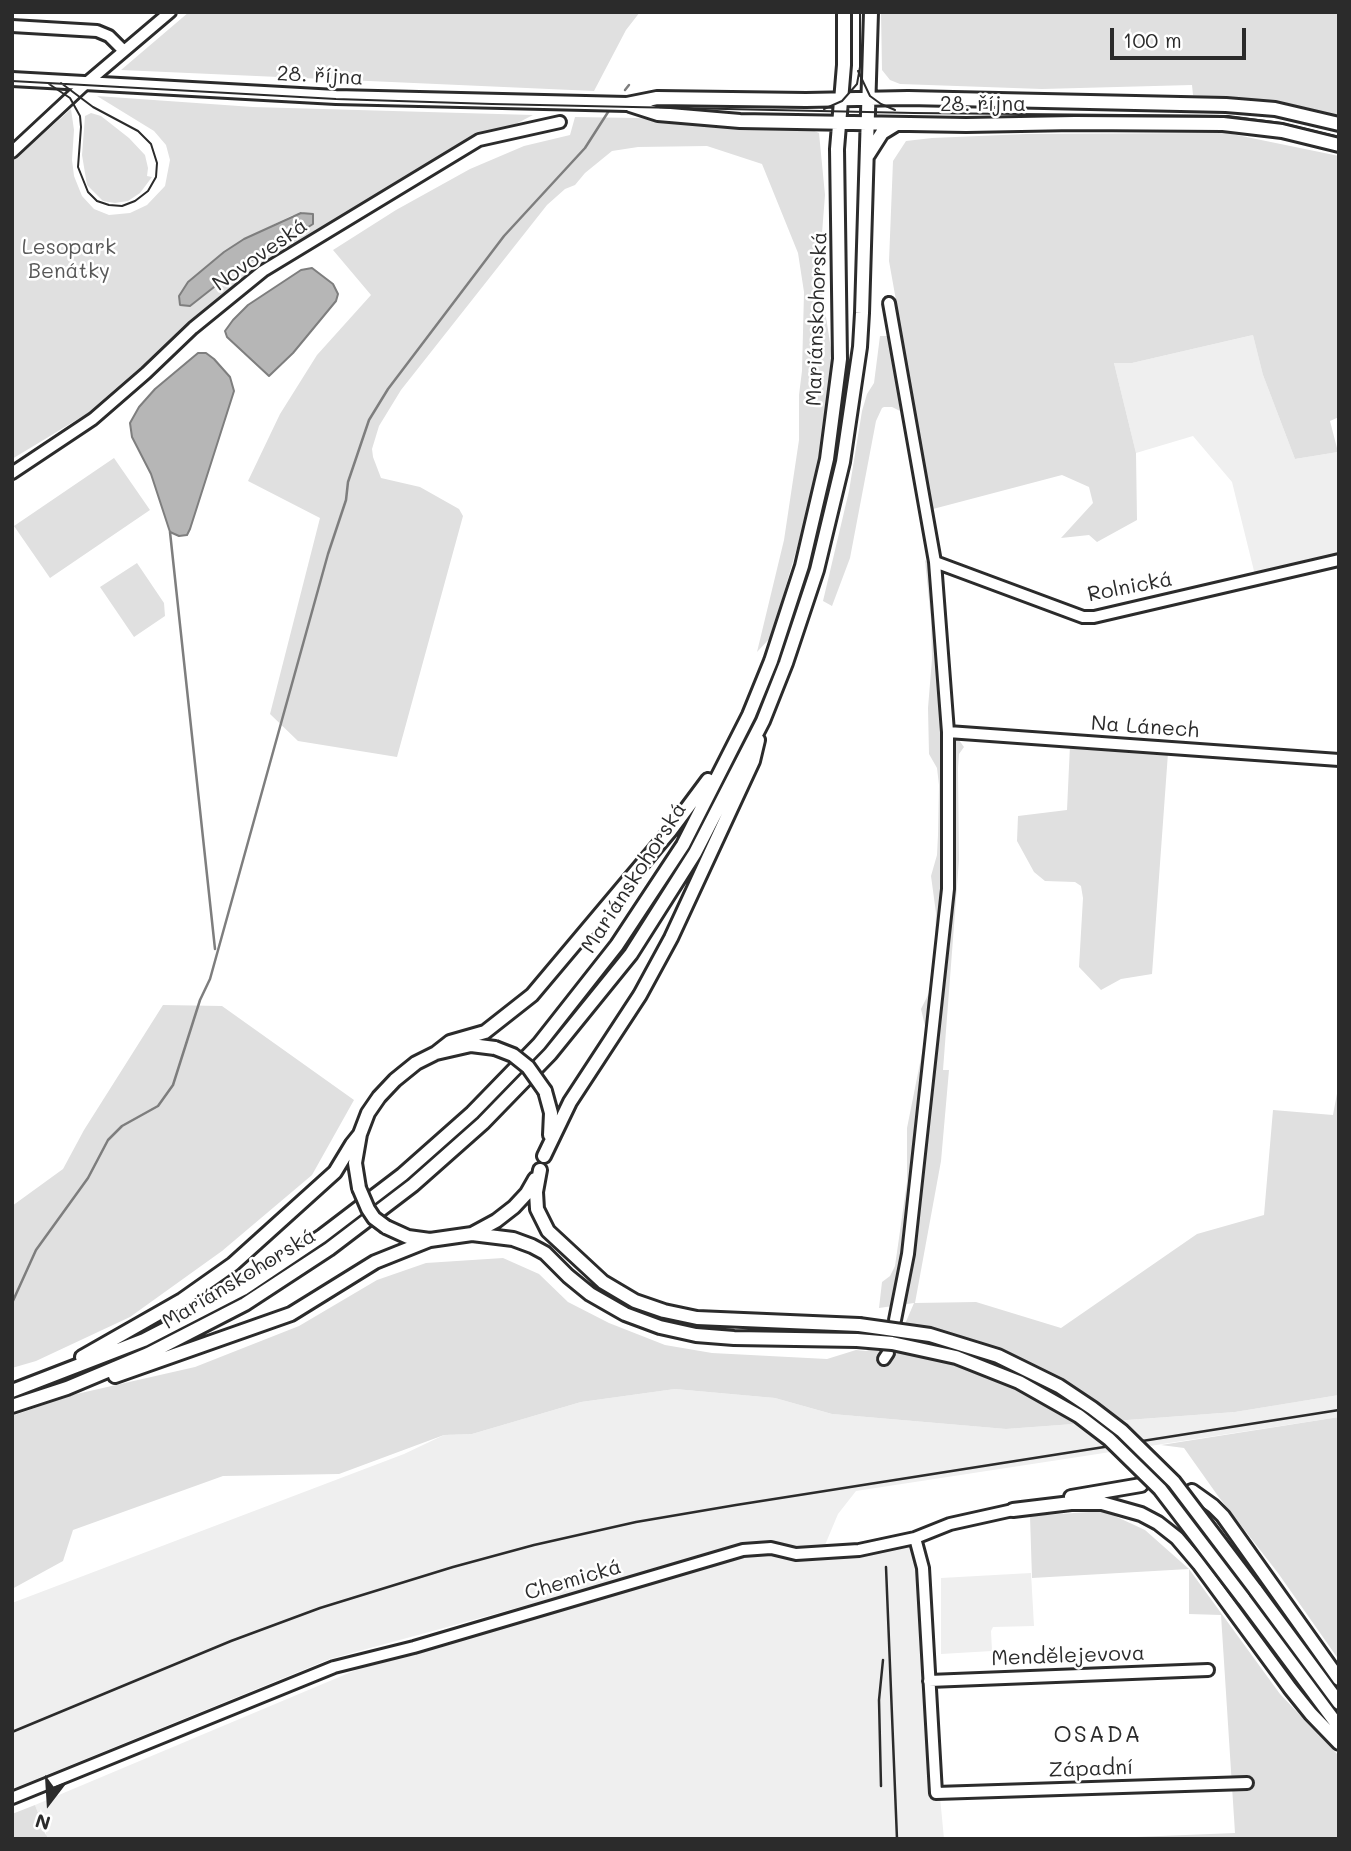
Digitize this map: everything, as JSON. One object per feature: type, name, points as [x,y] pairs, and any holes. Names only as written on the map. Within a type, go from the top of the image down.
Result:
[{"type":"main road","name":"Mariánskohorská","points":[[12,1391],[144,1340],[243,1289],[356,1212],[402,1175],[472,1113],[539,1044],[618,945],[683,845],[749,715],[771,660],[802,566],[824,472],[840,359],[838,149],[844,12]]},
{"type":"main road","name":"Mariánskohorská","points":[[12,1406],[67,1388],[149,1354],[245,1304],[329,1249],[413,1185],[483,1123],[550,1054],[631,954],[695,853],[763,721],[807,601],[843,463],[860,348],[871,12]]},
{"type":"main road","name":"28. října","points":[[12,79],[336,97],[604,104],[626,104],[657,98],[1239,105],[1287,111],[1339,124]]},
{"type":"main road","name":"28. října","points":[[626,104],[658,114],[729,121],[899,125],[1223,124],[1282,131],[1339,145]]},
{"type":"main road","points":[[866,162],[882,133],[899,125]]},
{"type":"main road","points":[[430,1240],[408,1237],[386,1227],[374,1219],[368,1209],[359,1188],[355,1163],[360,1134],[369,1113],[379,1097],[416,1063],[450,1042],[485,1032],[532,995],[699,795],[737,726],[749,715]]},
{"type":"main road","points":[[544,1156],[570,1102],[640,995],[671,938],[753,761],[763,721]]},
{"type":"main road","points":[[436,1053],[471,1045],[495,1048],[513,1055],[528,1067],[545,1091],[551,1113],[551,1125],[536,1192],[537,1209],[548,1231],[603,1282],[635,1301],[697,1318],[859,1325],[930,1335],[998,1356],[1059,1386],[1092,1408],[1122,1431],[1174,1482],[1339,1703]]},
{"type":"main road","points":[[29,1385],[125,1334],[182,1300],[233,1264],[335,1172],[360,1134]]},
{"type":"main road","points":[[472,1234],[496,1221],[520,1201],[540,1170]]},
{"type":"main road","points":[[67,1388],[113,1377],[291,1314],[375,1262],[430,1240],[472,1234],[513,1239],[532,1245],[545,1253],[590,1294],[625,1314],[660,1327],[696,1335],[857,1340],[923,1349],[968,1362],[1019,1382],[1079,1416],[1109,1439],[1160,1489],[1339,1727]]},
{"type":"main road","points":[[1013,1510],[1141,1485]]},
{"type":"main road","points":[[1192,1492],[1223,1516],[1339,1678]]},
{"type":"main road","points":[[1013,1510],[1071,1503],[1102,1503],[1141,1514],[1158,1523],[1177,1538],[1199,1563],[1290,1688],[1339,1743]]},
{"type":"street","points":[[12,152],[166,13]]},
{"type":"street","points":[[12,26],[97,31],[109,36],[124,51]]},
{"type":"street","name":"Novoveská","points":[[12,473],[93,419],[193,327],[263,271],[479,140],[560,122]]},
{"type":"street","points":[[889,303],[934,562],[948,732],[948,889],[908,1254],[895,1320]]},
{"type":"street","name":"Rolnická","points":[[934,562],[1083,617],[1094,617],[1339,560]]},
{"type":"street","name":"Na Lánech","points":[[948,732],[1339,760]]},
{"type":"street","name":"Chemická","points":[[12,1798],[334,1667],[414,1647],[743,1550],[771,1548],[796,1554],[859,1550],[915,1538],[950,1524],[1013,1510]]},
{"type":"street","points":[[915,1538],[923,1568],[929,1681]]},
{"type":"street","name":"Mendělejevova","points":[[929,1681],[1208,1670]]},
{"type":"street","name":"Západní","points":[[929,1681],[936,1793],[1247,1783]]},
{"type":"shaded area","points":[[301,213],[313,214],[313,224],[242,265],[190,306],[180,305],[179,296],[188,282],[224,252],[244,239]]},
{"type":"shaded area","points":[[312,268],[333,284],[338,294],[336,301],[293,353],[269,376],[227,337],[225,331],[248,305],[301,270]]},
{"type":"shaded area","points":[[1253,335],[1263,375],[1295,459],[1338,452],[1339,555],[1255,575],[1232,482],[1193,436],[1136,453],[1114,363],[1132,363]]},
{"type":"shaded area","points":[[198,353],[206,353],[214,359],[230,377],[234,391],[190,529],[187,535],[179,536],[170,532],[151,474],[132,437],[130,423],[139,407],[155,389]]},
{"type":"shaded area","points":[[675,1389],[775,1398],[832,1414],[1006,1429],[1235,1412],[1339,1395],[1339,1417],[856,1491],[838,1514],[825,1545],[853,1546],[920,1533],[924,1542],[929,1681],[944,1839],[48,1839],[35,1805],[413,1646],[476,1628],[546,1600],[330,1659],[12,1789],[12,1603],[404,1454],[444,1435],[472,1434],[581,1402]]},
{"type":"shaded area","points":[[1031,1573],[1034,1626],[993,1627],[992,1651],[941,1654],[941,1578]]},
{"type":"green space","points":[[189,12],[640,12],[626,30],[594,91],[121,70]]},
{"type":"green space","points":[[881,12],[1339,12],[1339,118],[1285,105],[1193,95],[1192,85],[1042,89],[900,84],[890,80],[882,70]]},
{"type":"green space","name":"Lesopark Benátky","points":[[97,96],[253,107],[533,115],[394,187],[265,271],[136,371],[88,413],[12,459],[12,162],[71,109],[74,176],[82,196],[94,209],[109,215],[130,213],[147,205],[165,186],[170,160],[166,145],[154,131]],"holes":[[[293,215],[306,229],[229,274],[188,282],[244,239]]]},
{"type":"green space","points":[[91,113],[101,116],[129,138],[145,155],[147,176],[152,177],[140,193],[128,201],[103,201],[87,185],[82,155],[85,116]]},
{"type":"green space","points":[[575,117],[637,118],[812,130],[819,133],[825,195],[819,272],[833,362],[820,453],[805,520],[771,637],[757,652],[784,540],[799,440],[804,292],[798,253],[762,164],[707,146],[638,147],[612,151],[575,185],[565,189],[547,205],[401,390],[379,426],[372,449],[381,478],[420,487],[459,509],[463,516],[397,757],[298,741],[270,714],[320,518],[248,481],[280,414],[317,355],[371,295],[333,250],[396,210],[470,169],[524,146],[570,135]]},
{"type":"green space","points":[[1227,133],[1339,156],[1339,417],[1330,421],[1338,452],[1295,459],[1263,375],[1253,335],[1132,363],[1114,363],[1136,453],[1137,520],[1097,542],[1089,535],[1061,538],[1093,503],[1089,487],[1062,475],[933,509],[889,261],[893,161],[906,141],[1026,134]]},
{"type":"green space","points":[[880,336],[890,336],[900,411],[884,407],[876,421],[850,558],[832,606],[823,601],[849,491],[862,411],[867,394],[874,383]]},
{"type":"green space","points":[[114,458],[150,510],[50,578],[14,526]]},
{"type":"green space","points":[[925,560],[935,569],[948,725],[964,747],[959,754],[958,768],[959,860],[943,1070],[949,1070],[941,1161],[915,1303],[976,1302],[1061,1328],[1197,1234],[1264,1215],[1273,1110],[1333,1115],[1339,1083],[1339,1395],[1235,1412],[1006,1429],[832,1414],[775,1398],[675,1389],[581,1402],[472,1434],[444,1435],[339,1474],[223,1476],[73,1530],[63,1561],[12,1589],[12,1416],[72,1395],[195,1367],[299,1326],[377,1280],[426,1263],[503,1258],[539,1274],[568,1302],[609,1323],[665,1345],[712,1353],[827,1359],[856,1350],[866,1351],[899,1338],[914,1303],[879,1308],[882,1282],[890,1276],[895,1266],[907,1182],[907,1128],[924,1043],[925,1026],[921,1009],[929,993],[936,913],[931,876],[937,855],[939,785],[937,768],[929,754],[928,708],[932,659]]},
{"type":"green space","points":[[137,563],[164,603],[165,616],[134,637],[100,587]]},
{"type":"green space","points":[[1070,745],[1168,753],[1152,974],[1121,979],[1101,990],[1079,967],[1083,898],[1081,886],[1075,882],[1045,881],[1034,872],[1017,841],[1018,816],[1067,810]]},
{"type":"green space","points":[[163,1005],[222,1006],[354,1100],[312,1175],[222,1251],[130,1317],[36,1361],[12,1368],[12,1206],[63,1169],[84,1130]]},
{"type":"green space","points":[[1339,1417],[1339,1660],[1278,1573],[1184,1448],[1161,1445]]},
{"type":"green space","points":[[1104,1511],[1145,1530],[1189,1569],[1032,1578],[1030,1516]]},
{"type":"green space","points":[[1189,1569],[1280,1694],[1339,1756],[1339,1839],[1086,1839],[1235,1833],[1221,1615],[1189,1614]]},
{"type":"green space","points":[[35,1805],[48,1839],[12,1839],[12,1814]]},
{"type":"waterway","points":[[625,90],[629,85]]},
{"type":"waterway","points":[[12,1303],[36,1250],[88,1178],[108,1140],[122,1126],[158,1106],[173,1085],[200,1000],[210,979],[328,554],[346,500],[348,482],[369,420],[388,389],[504,236],[585,148],[610,109]]},
{"type":"waterway","points":[[170,532],[215,949]]},
{"type":"tram line","points":[[824,109],[842,101],[857,84],[860,67],[860,12]]},
{"type":"tram line","points":[[858,71],[870,96],[895,110]]},
{"type":"tram line","points":[[12,81],[336,99],[492,104],[914,113],[1228,116],[1281,123],[1339,137]]},
{"type":"tram line","points":[[49,84],[70,98],[80,116],[78,167],[88,192],[97,201],[109,205],[122,206],[135,201],[148,191],[156,177],[157,163],[151,144],[138,131],[93,107],[61,83]]},
{"type":"railway","points":[[12,1732],[231,1641],[320,1608],[534,1545],[636,1522],[736,1505],[1339,1410]]},
{"type":"railway","points":[[886,1567],[897,1839]]},
{"type":"railway","points":[[881,1786],[879,1700],[883,1660]]},
{"type":"district","name":"OSADA","points":[[1098,1735]]}]
